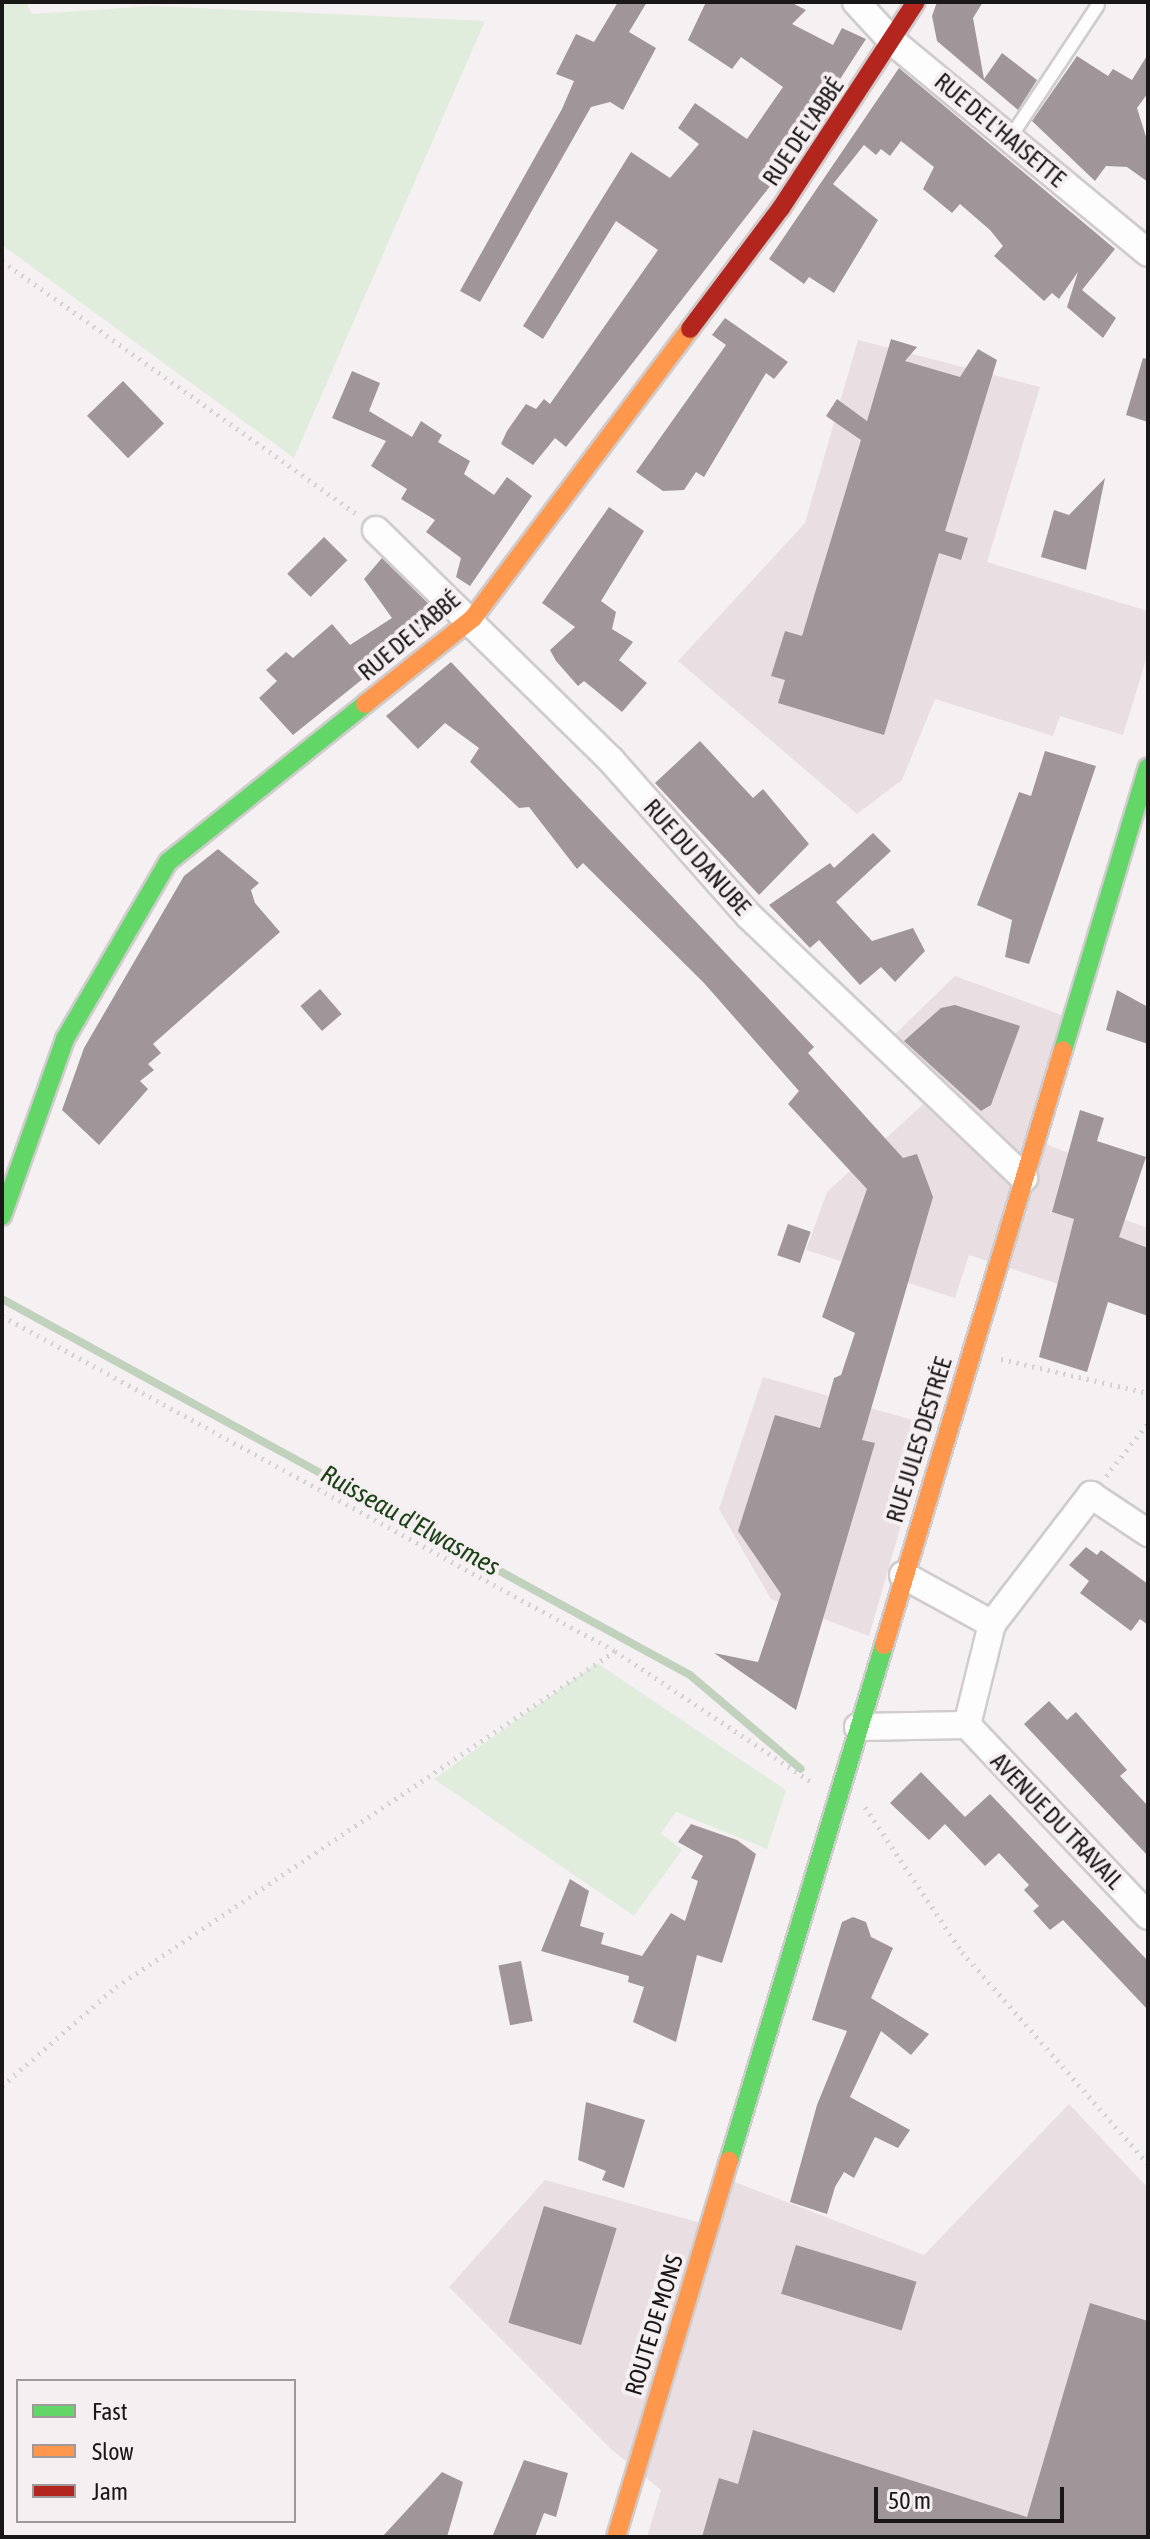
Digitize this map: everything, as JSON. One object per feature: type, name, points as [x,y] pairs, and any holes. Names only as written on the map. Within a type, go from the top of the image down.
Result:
[{"type":"main road","name":"RUE DE L'ABBÉ","points":[[2,1216],[65,1039],[168,862],[473,618],[781,208],[916,2]]},
{"type":"main road","name":"RUE JULES DESTRÉE","points":[[738,2127],[1148,767]]},
{"type":"main road","name":"ROUTE DE MONS","points":[[616,2537],[738,2127]]},
{"type":"street","name":"RUE DE L'HAISETTE","points":[[856,2],[892,41],[1148,253]]},
{"type":"street","name":"RUE DU DANUBE","points":[[376,530],[473,618],[749,916],[1024,1178]]},
{"type":"street","points":[[858,1727],[967,1725],[992,1624],[1091,1495],[1148,1533]]},
{"type":"street","points":[[903,1575],[992,1624]]},
{"type":"street","name":"AVENUE DU TRAVAIL","points":[[967,1725],[1148,1916]]},
{"type":"lane","points":[[1010,138],[1098,5]]},
{"type":"path","points":[[2,261],[376,530]]},
{"type":"path","points":[[2,1316],[615,1651],[695,1701],[768,1758],[839,1790],[875,1814],[962,1952],[1148,2164]]},
{"type":"path","points":[[971,1352],[1148,1393]]},
{"type":"path","points":[[1091,1495],[1148,1423]]},
{"type":"path","points":[[2,2086],[116,1987],[615,1651]]},
{"type":"shaded area","points":[[858,340],[1040,387],[987,562],[1148,611],[1148,653],[1123,735],[1060,716],[1053,736],[935,699],[902,780],[857,814],[678,661],[805,523]]},
{"type":"shaded area","points":[[955,976],[1067,1017],[1027,1137],[1129,1176],[1117,1217],[1148,1228],[1148,1313],[969,1255],[955,1298],[806,1250],[827,1192],[941,1088],[891,1038]]},
{"type":"shaded area","points":[[763,1377],[930,1425],[869,1636],[771,1599],[719,1509]]},
{"type":"shaded area","points":[[1069,2104],[1148,2188],[1148,2537],[647,2537],[661,2490],[610,2448],[449,2287],[545,2180],[708,2225],[732,2181],[924,2255]]},
{"type":"green space","points":[[2,2],[26,2],[32,14],[152,6],[485,21],[294,458],[2,245]]},
{"type":"green space","points":[[597,1663],[786,1790],[767,1849],[676,1812],[661,1833],[682,1850],[634,1916],[434,1779]]},
{"type":"building","points":[[618,2],[647,2],[629,32],[656,48],[623,110],[610,102],[591,107],[480,302],[460,291],[562,109],[574,81],[556,74],[576,34],[594,42]]},
{"type":"building","points":[[706,2],[790,2],[806,10],[792,24],[833,45],[842,28],[866,39],[774,181],[624,374],[566,447],[555,438],[533,465],[501,444],[507,431],[526,404],[536,409],[544,399],[550,404],[658,250],[616,221],[543,339],[523,326],[631,152],[670,178],[699,144],[678,128],[695,103],[747,139],[783,87],[741,57],[732,69],[688,40]]},
{"type":"building","points":[[937,2],[983,2],[973,18],[984,79],[1002,53],[1037,80],[1018,110],[937,41],[932,16]]},
{"type":"building","points":[[1148,54],[1148,93],[1137,108],[1148,143],[1148,182],[1127,167],[1106,166],[1095,181],[1032,121],[1077,56],[1108,76],[1113,69],[1132,80]]},
{"type":"building","points":[[899,68],[1115,249],[1082,290],[1116,318],[1103,338],[1067,307],[1078,272],[1059,299],[1052,293],[1044,301],[994,256],[1003,246],[990,230],[960,204],[952,213],[923,189],[934,167],[901,141],[890,156],[881,149],[876,155],[864,145],[833,184],[878,220],[834,293],[809,277],[804,284],[769,259]]},
{"type":"building","points":[[725,318],[788,362],[774,379],[766,373],[704,477],[696,472],[684,490],[663,491],[636,472],[726,345],[712,335]]},
{"type":"building","points":[[891,339],[917,347],[905,361],[960,377],[978,349],[997,360],[945,531],[968,538],[961,560],[939,553],[884,735],[778,703],[785,680],[771,676],[785,631],[802,636],[861,440],[826,416],[837,399],[867,421]]},
{"type":"building","points":[[1143,358],[1148,359],[1148,422],[1126,415]]},
{"type":"building","points":[[352,371],[380,383],[369,411],[412,437],[421,421],[442,435],[438,442],[470,461],[464,474],[494,495],[507,477],[532,496],[470,586],[456,577],[461,558],[426,532],[435,520],[401,499],[407,489],[371,466],[386,441],[332,418]]},
{"type":"building","points":[[123,381],[164,423],[128,458],[87,416]]},
{"type":"building","points":[[1105,478],[1086,570],[1041,557],[1054,510],[1069,515]]},
{"type":"building","points":[[609,507],[644,531],[601,601],[616,612],[612,629],[633,642],[619,660],[647,683],[622,712],[584,681],[578,686],[556,661],[550,650],[575,627],[542,603]]},
{"type":"building","points":[[324,537],[347,560],[311,597],[287,574]]},
{"type":"building","points":[[382,558],[441,616],[293,735],[259,698],[277,681],[266,670],[286,652],[293,658],[332,624],[350,645],[392,618],[364,579]]},
{"type":"building","points":[[451,662],[814,1047],[808,1053],[903,1158],[917,1154],[933,1197],[862,1440],[875,1443],[796,1710],[714,1653],[758,1662],[781,1594],[738,1531],[775,1415],[820,1428],[834,1378],[841,1375],[855,1333],[822,1317],[867,1189],[788,1104],[799,1091],[704,983],[583,863],[577,869],[529,807],[519,808],[470,762],[479,748],[445,723],[418,749],[386,716]]},
{"type":"building","points":[[700,741],[753,798],[763,789],[809,844],[759,895],[655,783]]},
{"type":"building","points":[[1045,751],[1096,766],[1029,964],[1005,957],[1012,920],[977,905],[1019,792],[1031,796]]},
{"type":"building","points":[[873,833],[891,851],[836,902],[872,941],[913,928],[925,951],[895,982],[881,967],[860,985],[819,940],[810,948],[769,905],[830,863],[834,868]]},
{"type":"building","points":[[218,849],[259,883],[251,890],[255,903],[280,932],[153,1044],[161,1053],[148,1064],[154,1070],[140,1081],[148,1089],[99,1145],[62,1110],[84,1048],[184,876]]},
{"type":"building","points":[[320,989],[342,1014],[322,1031],[300,1006]]},
{"type":"building","points":[[1117,990],[1148,1007],[1148,1044],[1106,1030]]},
{"type":"building","points":[[955,1005],[1020,1026],[991,1105],[981,1111],[904,1041],[941,1008]]},
{"type":"building","points":[[1080,1110],[1104,1118],[1097,1141],[1146,1157],[1119,1237],[1148,1248],[1148,1316],[1108,1302],[1087,1372],[1039,1357],[1074,1219],[1052,1212]]},
{"type":"building","points":[[788,1224],[811,1232],[800,1263],[777,1255]]},
{"type":"building","points":[[1086,1547],[1097,1555],[1101,1550],[1148,1584],[1148,1625],[1140,1619],[1131,1631],[1080,1593],[1089,1581],[1069,1565]]},
{"type":"building","points":[[1049,1701],[1067,1720],[1076,1712],[1127,1770],[1120,1776],[1148,1806],[1148,1856],[1024,1724]]},
{"type":"building","points":[[921,1772],[965,1817],[990,1794],[1148,1961],[1148,2010],[1063,1920],[1050,1930],[1033,1911],[1039,1906],[1024,1890],[1029,1885],[999,1853],[985,1866],[945,1824],[929,1840],[890,1803]]},
{"type":"building","points":[[691,1824],[737,1840],[756,1854],[722,1963],[697,1955],[676,2042],[633,2022],[644,1987],[628,1982],[629,1976],[541,1951],[570,1879],[589,1891],[580,1926],[604,1933],[601,1944],[642,1956],[671,1913],[685,1921],[698,1881],[691,1878],[703,1856],[678,1842]]},
{"type":"building","points":[[853,1917],[866,1922],[871,1937],[893,1948],[871,1998],[929,2034],[911,2055],[881,2031],[850,2097],[910,2130],[898,2148],[875,2137],[854,2178],[844,2172],[835,2187],[827,2214],[790,2202],[817,2105],[847,2031],[812,2020],[842,1922]]},
{"type":"building","points":[[521,1961],[533,2021],[510,2025],[498,1965]]},
{"type":"building","points":[[586,2102],[645,2120],[624,2188],[602,2180],[606,2171],[578,2160]]},
{"type":"building","points":[[544,2206],[617,2228],[581,2345],[508,2323]]},
{"type":"building","points":[[796,2245],[916,2282],[902,2331],[781,2294]]},
{"type":"building","points":[[1090,2303],[1148,2321],[1148,2537],[702,2537],[719,2478],[738,2484],[753,2430],[1027,2517]]},
{"type":"building","points":[[524,2460],[568,2473],[556,2517],[544,2513],[535,2537],[492,2537]]},
{"type":"building","points":[[442,2472],[463,2482],[447,2537],[382,2537]]},
{"type":"waterway","name":"Ruisseau d'Elwasmes","points":[[2,1299],[690,1675],[801,1769]]},
{"type":"traffic: fast","points":[[2,1216],[65,1039],[168,862],[365,704]]},
{"type":"traffic: fast","points":[[1063,1050],[1148,767]]},
{"type":"traffic: fast","points":[[729,2161],[884,1645]]},
{"type":"traffic: slow","points":[[365,704],[473,618],[690,329]]},
{"type":"traffic: slow","points":[[884,1645],[1063,1050]]},
{"type":"traffic: slow","points":[[616,2537],[729,2161]]},
{"type":"traffic: jam","points":[[690,329],[781,208],[916,2]]}]
